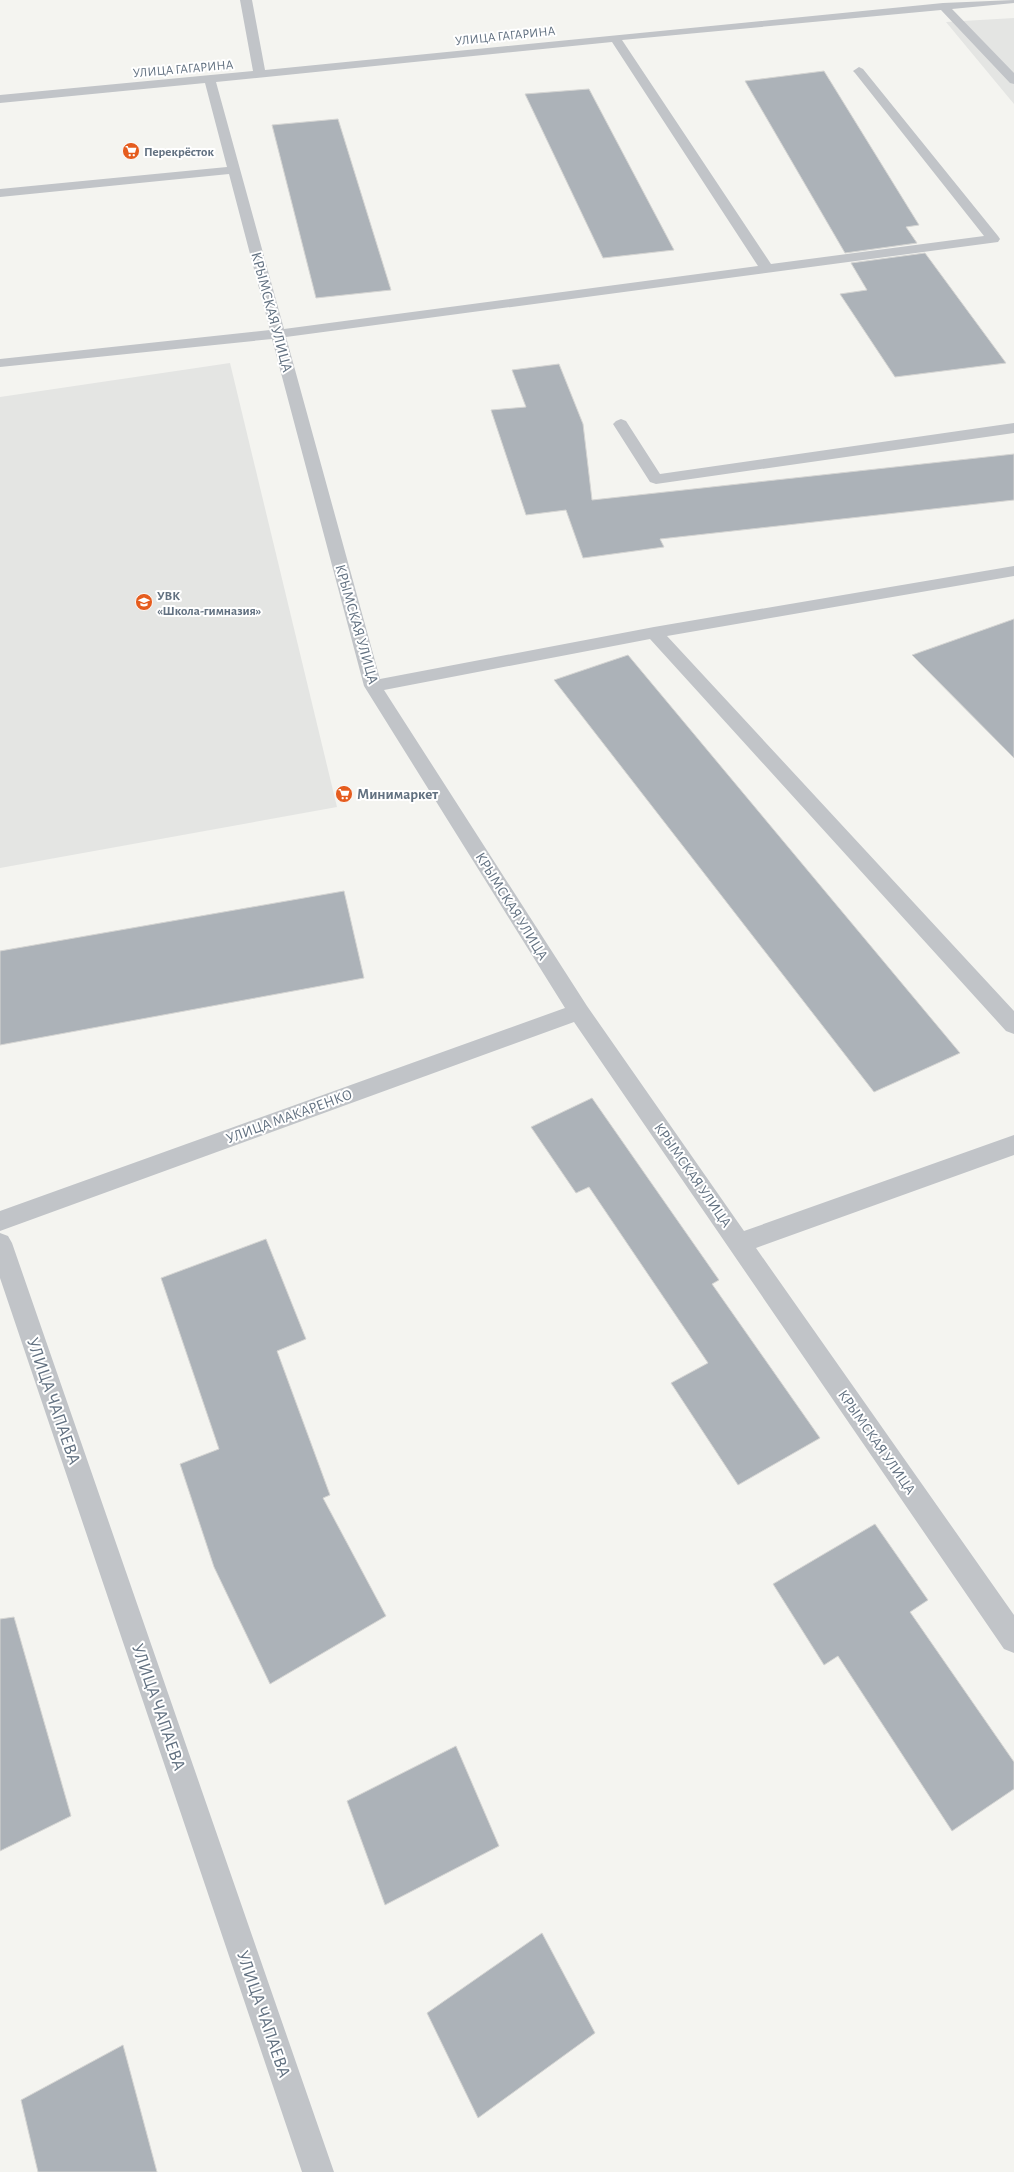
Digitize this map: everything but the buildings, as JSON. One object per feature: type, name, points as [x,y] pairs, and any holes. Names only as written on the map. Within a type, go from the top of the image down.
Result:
[{"type":"street","points":[[246,0],[260,75]]},
{"type":"street","name":"УЛИЦА ГАГАРИНА","points":[[0,99],[210,80],[615,38],[1014,0]]},
{"type":"street","points":[[943,6],[1014,80]]},
{"type":"street","points":[[615,38],[767,269]]},
{"type":"street","points":[[0,363],[277,334],[993,239],[859,71]]},
{"type":"street","name":"КРЫМСКАЯ УЛИЦА","points":[[210,80],[277,334],[373,686],[579,1012],[1014,1639]]},
{"type":"street","points":[[0,193],[234,170]]},
{"type":"street","points":[[620,424],[656,480],[1014,428]]},
{"type":"street","points":[[373,686],[654,632],[1014,571]]},
{"type":"street","points":[[654,632],[1014,1025]]},
{"type":"street","name":"УЛИЦА МАКАРЕНКО","points":[[0,1221],[579,1012]]},
{"type":"street","points":[[740,1243],[1014,1145]]},
{"type":"street","name":"УЛИЦА ЧАПАЕВА","points":[[0,1243],[318,2172]]},
{"type":"shaded area","points":[[1014,18],[1014,104],[946,22]]},
{"type":"shaded area","name":"УВК «Школа-гимназия»","points":[[230,363],[337,807],[0,868],[0,397]]},
{"type":"place","name":"Перекрёсток","points":[[131,151]]},
{"type":"place","name":"УВК «Школа-гимназия»","points":[[144,602]]},
{"type":"place","name":"Минимаркет","points":[[344,794]]}]
